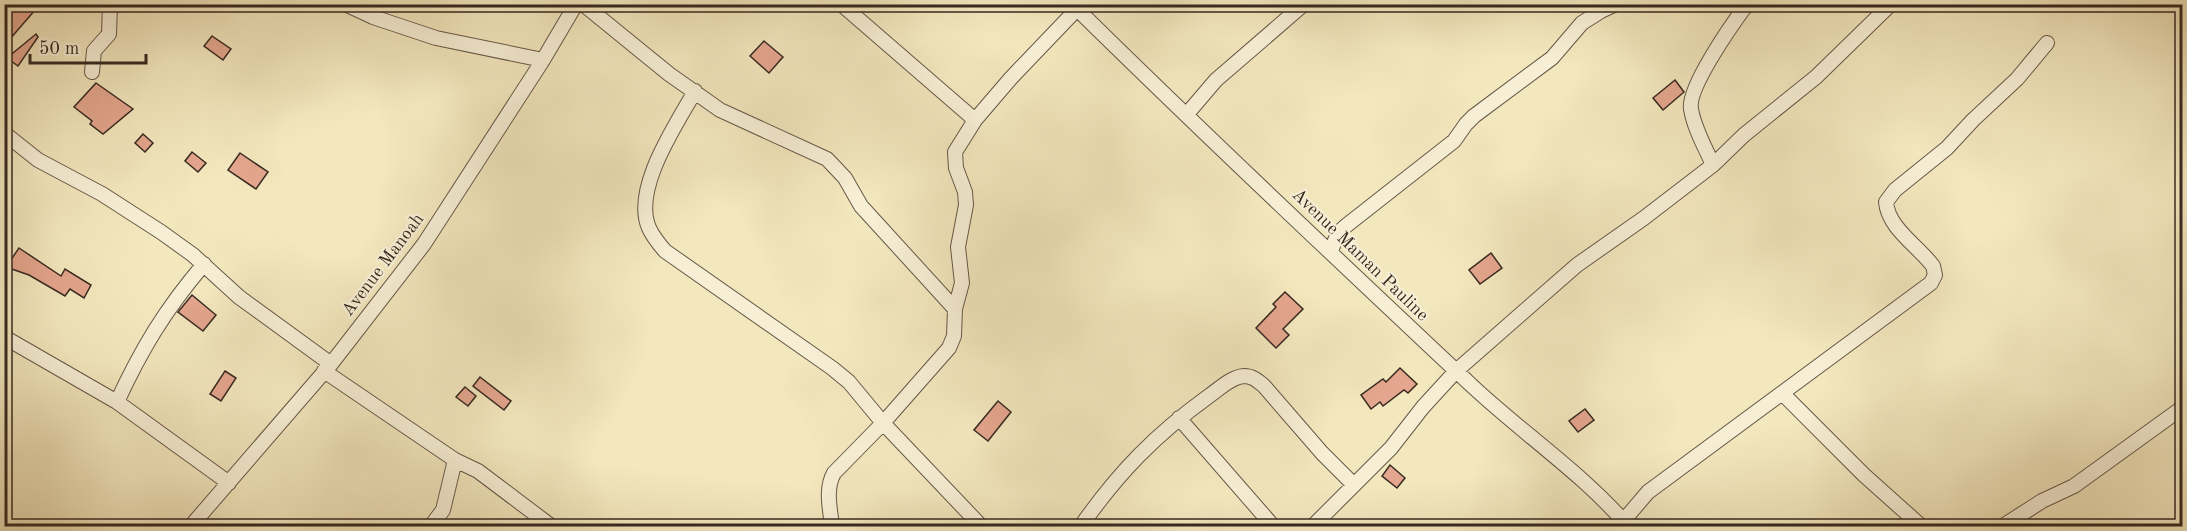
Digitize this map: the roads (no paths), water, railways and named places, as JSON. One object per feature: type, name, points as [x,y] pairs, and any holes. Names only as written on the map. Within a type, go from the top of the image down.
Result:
[{"type":"street","points":[[92,72],[94,51],[108,37],[110,31],[110,4]]},
{"type":"street","points":[[345,4],[373,17],[436,38],[543,60]]},
{"type":"street","name":"Avenue Manoah","points":[[191,526],[327,368],[424,244],[543,60],[576,4]]},
{"type":"street","points":[[583,4],[669,74],[720,110],[827,159],[845,178],[861,206],[955,309]]},
{"type":"street","points":[[842,4],[975,120]]},
{"type":"street","points":[[1187,114],[1216,80],[1304,4]]},
{"type":"street","points":[[1331,251],[1338,233],[1347,225],[1454,141],[1474,116],[1552,58],[1564,47],[1582,23],[1616,4]]},
{"type":"street","points":[[1713,165],[1690,107],[1694,89],[1733,22],[1747,4]]},
{"type":"street","points":[[1313,526],[1391,448],[1423,407],[1456,371],[1577,265],[1644,218],[1713,165],[1744,135],[1816,77],[1891,4]]},
{"type":"street","points":[[832,526],[829,482],[843,462],[883,423],[949,348],[954,336],[955,309],[962,283],[958,246],[966,205],[965,192],[956,168],[955,152],[975,120],[1076,6]]},
{"type":"street","name":"Avenue Maman Pauline","points":[[1076,6],[1500,413],[1581,478],[1624,525]]},
{"type":"street","points":[[1624,525],[1648,492],[1931,283],[1935,274],[1933,266],[1894,223],[1886,202],[1895,190],[1947,148],[2017,79],[2047,43]]},
{"type":"street","points":[[695,92],[653,170],[646,208],[648,226],[665,251],[849,382],[883,423],[981,526]]},
{"type":"street","points":[[4,133],[38,160],[102,194],[161,232],[204,264],[239,297],[327,368],[455,460],[478,471],[551,526]]},
{"type":"street","points":[[117,402],[132,368],[158,322],[181,290],[204,264]]},
{"type":"street","points":[[4,337],[117,402],[229,483]]},
{"type":"street","points":[[1081,526],[1106,490],[1161,432],[1232,380],[1247,376],[1254,378],[1354,485]]},
{"type":"street","points":[[1782,393],[1864,475],[1921,526]]},
{"type":"street","points":[[2003,526],[2042,501],[2074,486],[2182,408]]},
{"type":"street","points":[[1179,418],[1273,526]]},
{"type":"street","points":[[431,526],[443,510],[455,460]]}]
